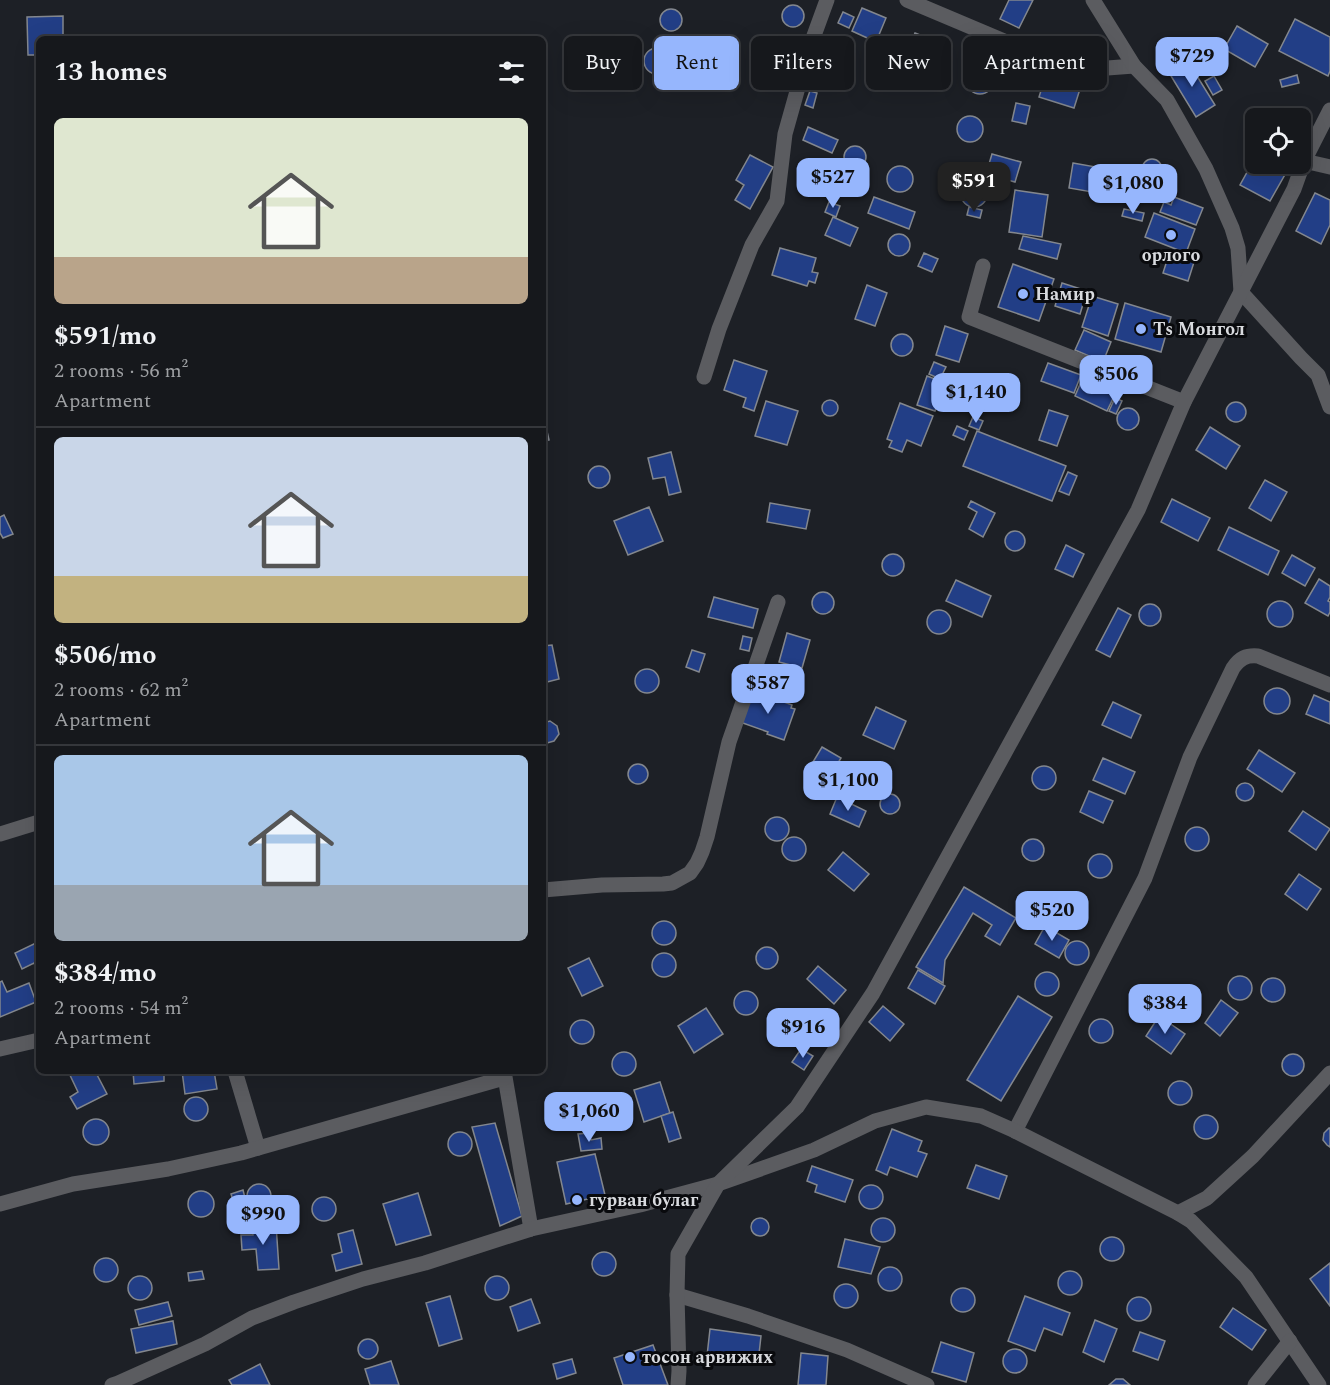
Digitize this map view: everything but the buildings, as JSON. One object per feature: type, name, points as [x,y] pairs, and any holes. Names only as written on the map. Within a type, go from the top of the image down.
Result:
[{"type":"street","points":[[704,377],[719,329],[752,245],[777,201],[785,134],[808,52],[827,0]]},
{"type":"street","points":[[907,0],[1054,62],[1094,69],[1134,66]]},
{"type":"street","points":[[1093,0],[1134,66],[1167,100],[1206,170],[1232,228],[1238,248],[1241,292],[1318,375],[1330,407]]},
{"type":"street","points":[[1311,147],[1330,110]]},
{"type":"street","points":[[1311,163],[1330,167]]},
{"type":"street","points":[[678,1385],[678,1254],[718,1184],[797,1107],[873,993],[1138,510],[1184,402],[1294,189],[1299,174]]},
{"type":"street","points":[[984,266],[969,317],[1184,402]]},
{"type":"street","points":[[546,890],[602,885],[663,884],[690,873],[697,863],[707,837],[729,742],[778,602]]},
{"type":"street","points":[[1015,1131],[1145,878],[1190,757],[1229,674],[1237,662],[1249,655],[1258,656],[1330,685]]},
{"type":"street","points":[[0,834],[36,823]]},
{"type":"street","points":[[0,1049],[36,1041]]},
{"type":"street","points":[[1178,1213],[1207,1198],[1252,1156],[1330,1073]]},
{"type":"street","points":[[236,1074],[258,1148]]},
{"type":"street","points":[[0,1204],[73,1184],[168,1169],[241,1153],[504,1075],[531,1229]]},
{"type":"street","points":[[116,1384],[205,1344],[252,1318],[363,1279],[425,1263],[531,1229],[640,1205],[718,1184],[814,1150],[875,1121],[926,1107],[981,1116],[1191,1221],[1246,1278],[1319,1385]]},
{"type":"street","points":[[677,1295],[748,1316],[847,1350],[927,1385]]},
{"type":"street","points":[[1255,1385],[1290,1341]]},
{"type":"place","name":"орлого","points":[[1171,235]]},
{"type":"place","name":"Намир","points":[[1023,294]]},
{"type":"place","name":"Ts Монгол","points":[[1141,329]]},
{"type":"place","name":"гурван булаг","points":[[577,1200]]},
{"type":"place","name":"тосон арвижих","points":[[630,1357]]}]
